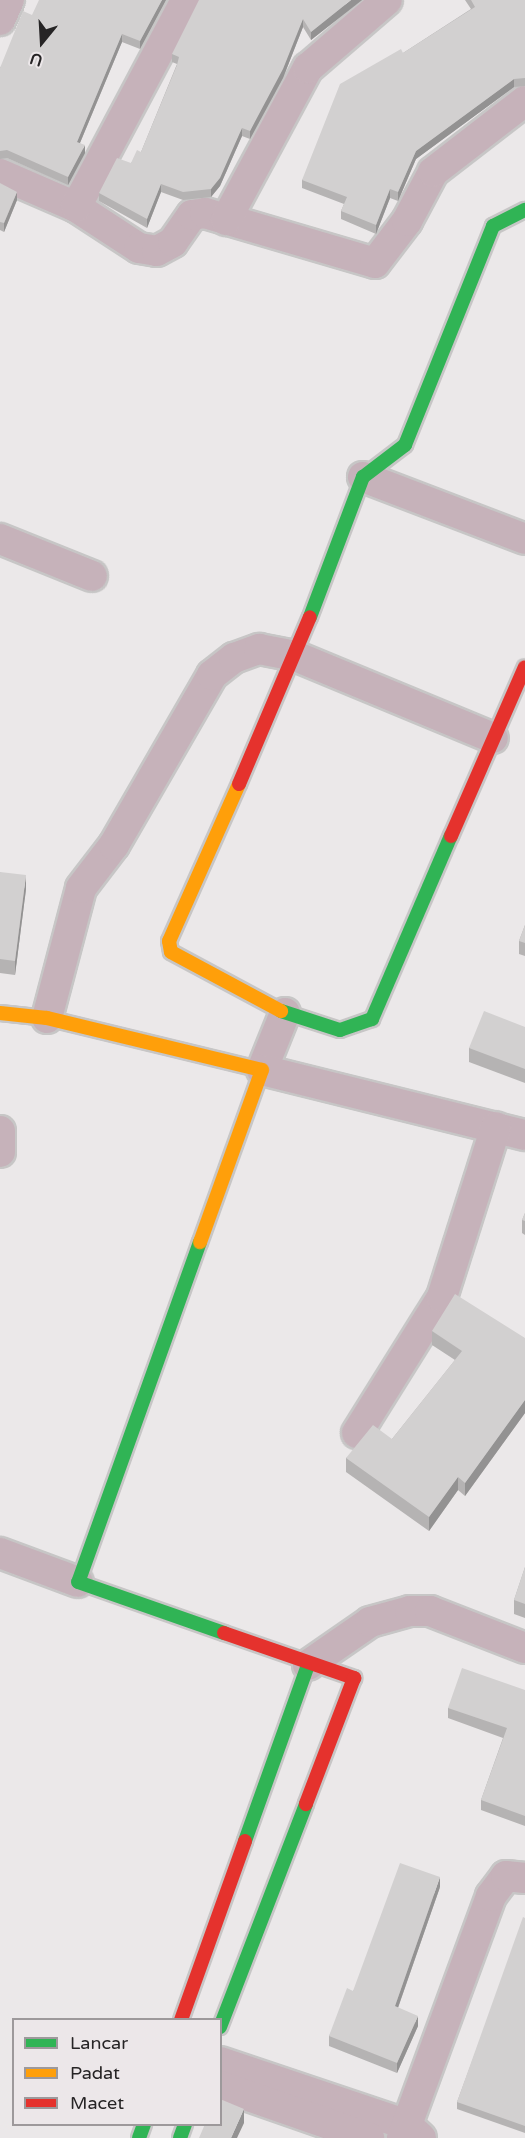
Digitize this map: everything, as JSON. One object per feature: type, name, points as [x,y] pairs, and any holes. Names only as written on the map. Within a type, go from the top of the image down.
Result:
[{"type":"street","points":[[0,20],[9,0]]},
{"type":"street","points":[[76,207],[186,0]]},
{"type":"street","points":[[226,220],[308,68],[382,2]]},
{"type":"street","points":[[0,174],[76,207],[140,248],[157,251],[173,242],[192,215],[226,220],[375,263],[407,221],[433,172],[525,101]]},
{"type":"street","points":[[525,210],[493,226],[411,435],[363,477],[295,656],[169,941],[177,958],[285,1013],[340,1029],[372,1019],[525,667]]},
{"type":"street","points":[[363,477],[525,539]]},
{"type":"street","points":[[0,539],[92,576]]},
{"type":"street","points":[[47,1018],[81,888],[114,845],[212,675],[259,649],[295,656],[493,738]]},
{"type":"street","points":[[0,1013],[47,1018],[525,1135]]},
{"type":"street","points":[[78,1582],[262,1070],[285,1013]]},
{"type":"street","points":[[357,1432],[442,1297],[496,1127]]},
{"type":"street","points":[[0,1131],[0,1152]]},
{"type":"street","points":[[0,1553],[308,1665],[354,1678]]},
{"type":"street","points":[[181,2018],[308,1665],[351,1637],[393,1614],[430,1611],[525,1648]]},
{"type":"street","points":[[222,2022],[354,1678],[351,1637]]},
{"type":"street","points":[[222,2063],[410,2134],[491,1896],[506,1876],[525,1878]]},
{"type":"street","points":[[222,2087],[369,2138]]},
{"type":"building","points":[[39,0],[162,0],[140,41],[122,34],[77,142],[85,145],[68,177],[7,150],[0,151],[0,68],[23,11],[32,15]]},
{"type":"building","points":[[199,0],[351,0],[311,32],[303,19],[283,69],[250,131],[242,128],[220,178],[211,189],[183,192],[161,184],[147,219],[99,193],[117,158],[131,163],[137,150],[141,152],[177,65],[179,57],[172,54]]},
{"type":"building","points":[[471,0],[525,0],[525,78],[514,79],[416,151],[398,192],[390,189],[376,225],[341,211],[347,197],[302,180],[340,84],[401,49],[403,53],[475,7]]},
{"type":"building","points":[[0,183],[17,192],[4,223],[0,222]]},
{"type":"building","points":[[0,872],[26,875],[15,961],[0,959]]},
{"type":"building","points":[[525,925],[525,943],[519,941]]},
{"type":"building","points":[[484,1011],[525,1027],[525,1069],[469,1048]]},
{"type":"building","points":[[455,1294],[525,1338],[525,1400],[465,1483],[458,1477],[429,1517],[346,1458],[373,1425],[392,1439],[462,1351],[432,1331]]},
{"type":"building","points":[[525,1567],[525,1604],[514,1600]]},
{"type":"building","points":[[462,1668],[525,1690],[525,1816],[481,1800],[507,1728],[448,1708]]},
{"type":"building","points":[[400,1863],[440,1877],[395,2006],[418,2016],[397,2063],[329,2036],[347,1988],[353,1991]]},
{"type":"building","points":[[523,1917],[525,1918],[525,2126],[457,2102]]},
{"type":"building","points":[[222,2100],[244,2109],[231,2138],[199,2138],[204,2126],[222,2126]]},
{"type":"traffic: fast","points":[[310,617],[363,477],[405,445],[493,226],[525,210]]},
{"type":"traffic: fast","points":[[281,1011],[340,1030],[372,1019],[451,836]]},
{"type":"traffic: fast","points":[[200,1242],[78,1582],[224,1633]]},
{"type":"traffic: fast","points":[[245,1841],[308,1665]]},
{"type":"traffic: fast","points":[[222,2022],[306,1804]]},
{"type":"traffic: fast","points":[[139,2138],[143,2126]]},
{"type":"traffic: fast","points":[[180,2138],[184,2126]]},
{"type":"traffic: slow","points":[[239,784],[169,941],[171,952],[281,1011]]},
{"type":"traffic: slow","points":[[0,1013],[47,1018],[262,1070],[200,1242]]},
{"type":"traffic: jam","points":[[239,784],[310,617]]},
{"type":"traffic: jam","points":[[451,836],[525,667]]},
{"type":"traffic: jam","points":[[224,1633],[354,1678],[306,1804]]},
{"type":"traffic: jam","points":[[182,2018],[245,1841]]}]
